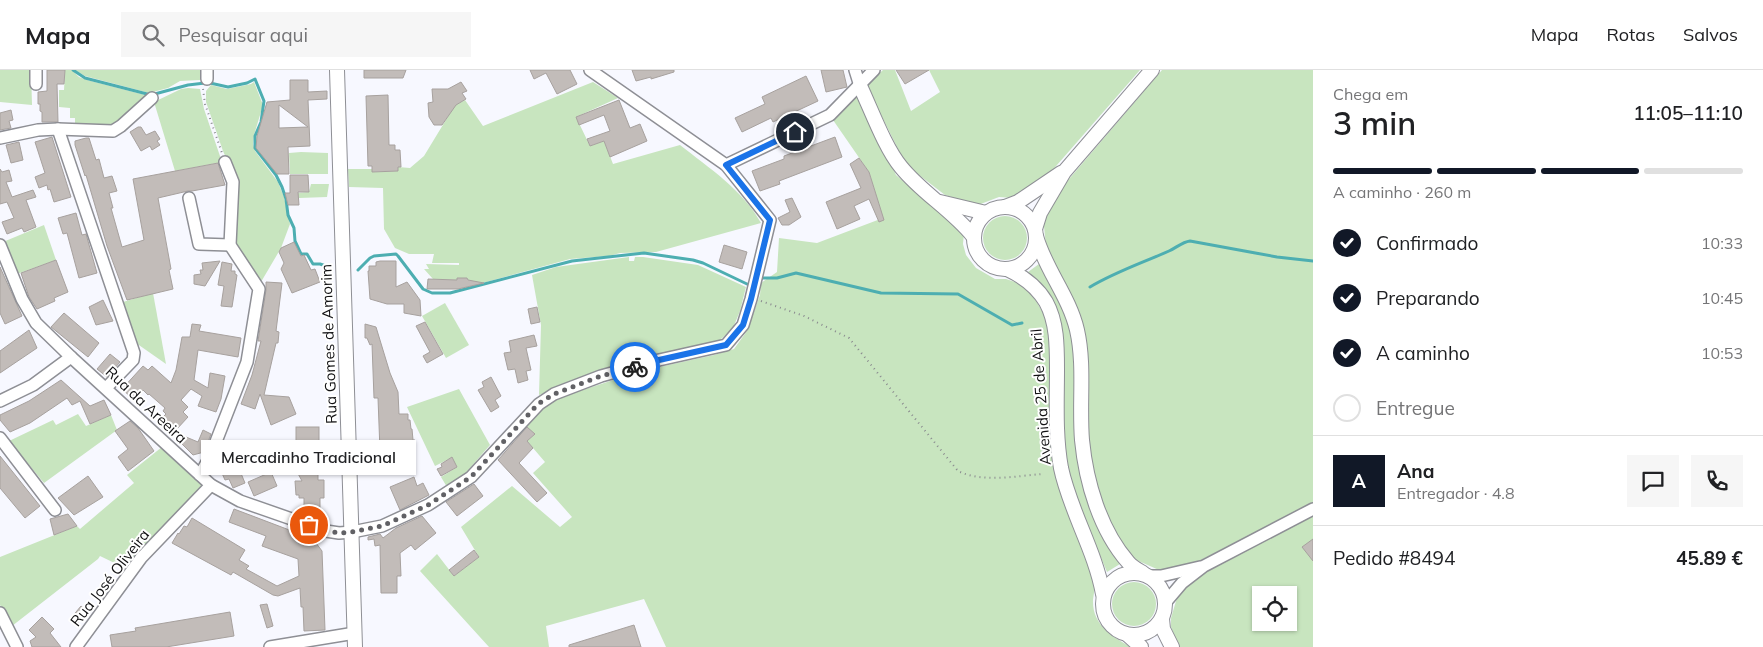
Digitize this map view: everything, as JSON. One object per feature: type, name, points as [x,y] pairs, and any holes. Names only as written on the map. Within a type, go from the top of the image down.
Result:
[{"type":"main road","name":"Rua Gomes de Amorim","points":[[337,70],[355,640]]},
{"type":"main road","points":[[1009,270],[1026,262],[1032,254],[1036,246],[1036,233],[1040,213],[1064,172],[1152,70]]},
{"type":"main road","points":[[860,86],[900,167],[974,236]]},
{"type":"main road","points":[[974,236],[975,227],[986,213],[1018,202],[1064,172]]},
{"type":"main road","points":[[939,202],[986,213]]},
{"type":"main road","points":[[1004,207],[1012,208],[1026,215],[1036,233],[1041,253],[1070,309],[1077,329],[1080,352],[1082,440],[1093,496],[1117,547],[1129,564],[1160,586],[1165,603],[1162,619],[1163,629],[1172,647]]},
{"type":"main road","name":"Avenida 25 de Abril","points":[[974,236],[977,251],[986,263],[993,267],[1009,270],[1023,277],[1035,287],[1046,302],[1052,318],[1056,338],[1058,444],[1061,468],[1067,489],[1098,568],[1104,594]]},
{"type":"main road","points":[[1141,647],[1128,635],[1118,631],[1109,624],[1104,615],[1102,604],[1108,585],[1115,578],[1134,572],[1146,575]]},
{"type":"main road","points":[[1128,635],[1138,635],[1147,632],[1156,627],[1162,619]]},
{"type":"street","points":[[36,70],[36,84]]},
{"type":"street","points":[[590,70],[726,165],[830,115],[874,70]]},
{"type":"street","points":[[855,70],[860,86]]},
{"type":"street","points":[[0,138],[38,130],[115,130],[152,98]]},
{"type":"street","points":[[58,129],[134,353],[133,360],[106,388]]},
{"type":"street","points":[[200,475],[210,457],[248,362],[258,289],[230,245],[232,182],[225,162]]},
{"type":"street","name":"Rua da Areeira","points":[[0,245],[22,299],[36,323],[71,358],[210,485],[240,501],[326,531],[352,532],[382,526],[428,505],[471,477],[538,404],[554,394],[601,376],[659,360],[726,345],[743,325],[770,220],[726,165]]},
{"type":"street","points":[[189,198],[199,244],[230,245]]},
{"type":"street","points":[[0,401],[33,385],[71,358]]},
{"type":"street","points":[[0,438],[55,510]]},
{"type":"street","name":"Rua José Oliveira","points":[[76,647],[140,558],[210,485]]},
{"type":"street","points":[[1165,603],[1182,582],[1204,566],[1313,509]]},
{"type":"street","points":[[1146,575],[1161,576],[1204,566]]},
{"type":"street","points":[[0,613],[17,647]]},
{"type":"street","points":[[270,647],[355,640]]},
{"type":"path","points":[[207,78],[203,88],[204,104],[225,162]]},
{"type":"path","points":[[751,299],[766,302],[804,316],[849,338],[958,471],[984,477],[1042,474]]},
{"type":"green space","points":[[0,70],[31,70],[32,105],[0,102]]},
{"type":"green space","points":[[65,70],[72,70],[79,77],[87,80],[149,96],[113,128],[75,126],[75,118],[70,118],[70,108],[59,107],[59,90],[64,90]]},
{"type":"green space","points":[[75,70],[202,70],[202,76],[200,80],[180,81],[168,88],[149,93],[85,76]]},
{"type":"green space","points":[[883,70],[895,70],[911,111],[940,92],[929,70],[1140,70],[1043,181],[1013,198],[999,197],[978,205],[945,195],[906,165],[866,85]]},
{"type":"green space","points":[[1162,70],[1313,70],[1313,503],[1195,563],[1169,571],[1159,570],[1134,559],[1128,553],[1112,527],[1097,493],[1087,439],[1086,350],[1046,247],[1043,216],[1052,199]]},
{"type":"green space","points":[[254,82],[263,105],[253,144],[255,151],[278,182],[284,197],[290,224],[281,248],[261,282],[247,266],[234,245],[235,178],[223,151],[206,102],[206,91],[211,85],[227,89]]},
{"type":"green space","points":[[593,82],[618,98],[576,117],[590,146],[604,141],[613,164],[680,145],[735,190],[754,211],[761,223],[656,252],[620,253],[609,256],[570,259],[472,286],[472,281],[467,278],[457,278],[457,280],[433,279],[424,269],[429,269],[426,264],[459,265],[459,263],[432,263],[434,254],[409,254],[395,248],[384,229],[383,188],[349,187],[348,169],[372,169],[373,172],[397,171],[398,167],[410,168],[424,156],[455,105],[465,100],[483,126]]},
{"type":"green space","points":[[181,89],[200,89],[204,109],[222,162],[175,171],[154,102]]},
{"type":"green space","points":[[859,93],[896,175],[964,233],[963,244],[966,255],[976,268],[995,279],[1006,279],[1021,284],[1035,299],[1047,320],[1051,339],[1052,444],[1095,580],[1094,609],[1096,616],[1105,629],[1131,647],[666,647],[644,599],[546,626],[549,647],[489,647],[420,571],[437,554],[454,576],[479,557],[461,527],[512,486],[560,527],[572,517],[533,473],[545,462],[527,441],[535,434],[524,425],[537,412],[558,398],[641,371],[734,349],[747,331],[760,295],[761,283],[777,272],[779,238],[817,243],[883,218],[869,172],[833,120]]},
{"type":"green space","points":[[289,153],[328,153],[328,174],[290,174]]},
{"type":"green space","points":[[311,184],[329,184],[327,197],[299,198],[297,193],[309,192]]},
{"type":"green space","points":[[1009,216],[1021,222],[1026,229],[1026,247],[1021,254],[1014,259],[1001,260],[993,257],[986,250],[983,234],[986,226],[993,219]]},
{"type":"green space","points":[[44,225],[56,260],[17,274],[3,242]]},
{"type":"green space","points":[[629,257],[629,261],[634,261],[635,257],[643,257],[698,265],[746,287],[740,311],[733,328],[720,340],[631,362],[630,353],[622,353],[622,364],[539,395],[541,325],[532,275],[556,267]]},
{"type":"green space","points":[[1039,264],[1065,311],[1071,331],[1101,532],[1120,564],[1107,572],[1072,488],[1066,467],[1051,300],[1040,283],[1028,272]]},
{"type":"green space","points":[[153,293],[166,364],[136,343],[123,302]]},
{"type":"green space","points":[[445,303],[469,345],[446,358],[422,316]]},
{"type":"green space","points":[[459,389],[490,445],[464,475],[447,487],[441,477],[457,467],[451,458],[435,466],[407,407]]},
{"type":"green space","points":[[78,414],[86,426],[111,415],[117,430],[44,483],[9,441],[53,420],[56,425]]},
{"type":"green space","points":[[162,447],[201,481],[201,489],[127,569],[100,556],[12,626],[0,605],[0,557],[77,526],[80,529],[134,483],[127,475]]},
{"type":"green space","points":[[1313,515],[1313,647],[1179,647],[1171,627],[1171,618],[1179,591],[1202,574]]},
{"type":"green space","points":[[1138,582],[1150,588],[1155,595],[1155,613],[1150,620],[1143,625],[1130,626],[1122,623],[1115,616],[1112,600],[1115,592],[1122,585]]},
{"type":"building","points":[[47,70],[65,70],[64,84],[57,84],[58,122],[42,122],[42,112],[40,111],[40,104],[38,104],[38,92],[47,91]]},
{"type":"building","points":[[364,70],[406,70],[403,78],[364,78]]},
{"type":"building","points":[[530,70],[570,70],[577,84],[557,94],[546,73],[534,79]]},
{"type":"building","points":[[632,70],[674,70],[674,72],[651,79],[651,77],[636,81]]},
{"type":"building","points":[[821,70],[843,70],[847,87],[826,92]]},
{"type":"building","points":[[896,70],[929,70],[905,84]]},
{"type":"building","points":[[806,76],[818,101],[773,122],[771,118],[742,132],[735,118],[765,104],[762,97]]},
{"type":"building","points":[[290,80],[308,80],[308,92],[327,91],[327,99],[308,100],[310,146],[288,147],[289,174],[277,174],[256,148],[257,136],[267,102],[290,100]],"holes":[[[279,105],[308,127],[279,128]]]},
{"type":"building","points":[[461,82],[467,91],[462,93],[466,99],[456,105],[442,125],[434,125],[429,117],[428,103],[433,102],[432,89],[448,89]]},
{"type":"building","points":[[388,95],[389,145],[395,145],[395,150],[400,150],[401,167],[398,167],[398,171],[372,172],[372,166],[368,166],[366,96]]},
{"type":"building","points":[[619,100],[630,128],[640,124],[647,141],[610,157],[604,141],[590,146],[587,139],[610,131],[604,115],[579,125],[576,117]]},
{"type":"building","points":[[11,110],[13,120],[9,121],[11,128],[0,130],[0,113]]},
{"type":"building","points":[[141,127],[146,135],[155,131],[160,139],[157,141],[160,145],[152,150],[150,146],[141,151],[130,132]]},
{"type":"building","points":[[52,137],[71,197],[54,202],[47,185],[39,188],[35,177],[45,173],[35,142]]},
{"type":"building","points":[[835,137],[842,157],[779,181],[780,184],[760,191],[752,171],[784,159],[784,156]]},
{"type":"building","points":[[89,138],[96,160],[99,159],[104,178],[112,176],[117,191],[109,193],[113,208],[111,208],[122,247],[144,240],[133,179],[218,163],[225,185],[158,198],[173,289],[127,300],[107,246],[75,145],[75,141]]},
{"type":"building","points":[[19,142],[23,160],[11,163],[6,145]]},
{"type":"building","points":[[859,158],[869,172],[884,220],[879,222],[869,199],[854,206],[860,219],[837,229],[826,202],[861,188],[850,164]]},
{"type":"building","points":[[0,169],[2,172],[9,170],[12,181],[6,182],[12,197],[33,190],[36,197],[26,200],[36,227],[24,232],[22,228],[7,234],[2,222],[14,218],[7,202],[0,204]]},
{"type":"building","points":[[290,175],[308,175],[309,192],[298,192],[299,205],[288,205],[285,193],[290,193]]},
{"type":"building","points":[[792,198],[801,217],[789,225],[782,225],[778,218],[790,212],[785,200]]},
{"type":"building","points":[[76,213],[82,235],[86,234],[97,273],[79,278],[67,233],[63,234],[58,218]]},
{"type":"building","points":[[294,242],[301,256],[304,255],[311,270],[315,269],[320,282],[292,293],[281,269],[284,263],[279,252],[281,248]]},
{"type":"building","points":[[724,245],[747,252],[742,269],[719,262]]},
{"type":"building","points":[[56,260],[68,292],[54,298],[55,301],[37,309],[29,297],[21,273]]},
{"type":"building","points":[[220,261],[205,286],[194,284],[194,275],[201,274],[200,270],[203,270],[202,263]]},
{"type":"building","points":[[396,261],[396,287],[407,282],[420,300],[421,316],[404,313],[404,304],[387,304],[370,299],[369,266],[376,266],[376,262]]},
{"type":"building","points":[[222,262],[232,264],[231,271],[235,271],[237,275],[232,307],[221,306],[224,286],[218,285]]},
{"type":"building","points":[[0,267],[22,316],[5,324],[0,313]]},
{"type":"building","points":[[457,278],[467,278],[468,280],[484,283],[458,289],[427,289],[428,279],[457,280]]},
{"type":"building","points":[[266,282],[282,283],[276,331],[279,332],[278,343],[276,343],[264,395],[289,397],[296,414],[271,425],[260,394],[255,409],[241,404],[252,375],[261,341],[258,341]]},
{"type":"building","points":[[103,300],[113,321],[96,325],[89,307]]},
{"type":"building","points":[[537,307],[540,322],[531,324],[528,309]]},
{"type":"building","points":[[64,313],[99,343],[88,357],[51,327]]},
{"type":"building","points":[[425,322],[443,354],[427,363],[423,356],[430,352],[416,326]]},
{"type":"building","points":[[192,324],[201,325],[199,331],[241,338],[238,357],[198,350],[194,380],[208,388],[210,373],[225,376],[221,399],[216,412],[198,406],[202,396],[191,389],[181,400],[188,407],[183,412],[188,417],[176,430],[162,418],[166,414],[163,411],[165,408],[149,394],[143,390],[134,400],[122,389],[143,366],[148,370],[152,366],[171,383],[176,370],[182,337],[190,337]]},
{"type":"building","points":[[365,324],[376,327],[398,392],[399,414],[408,414],[413,440],[415,440],[414,449],[389,466],[383,465],[379,460],[378,398],[374,398],[372,344],[370,345],[367,338],[365,338]]},
{"type":"building","points":[[29,330],[37,348],[0,373],[0,351]]},
{"type":"building","points":[[534,335],[537,346],[526,348],[531,370],[526,371],[528,380],[518,383],[515,369],[508,370],[504,353],[511,352],[509,341]]},
{"type":"building","points":[[110,354],[120,362],[107,377],[97,369]]},
{"type":"building","points":[[491,377],[501,396],[495,400],[499,407],[491,412],[478,390],[484,387],[482,382]]},
{"type":"building","points":[[61,380],[90,406],[104,400],[111,415],[90,424],[80,401],[72,405],[67,398],[30,423],[10,432],[0,420],[0,415],[29,401]]},
{"type":"building","points":[[130,421],[138,428],[154,451],[128,471],[118,457],[128,449],[115,431]]},
{"type":"building","points":[[296,427],[319,427],[319,443],[296,443]]},
{"type":"building","points":[[527,427],[535,434],[527,441],[533,448],[519,463],[547,493],[537,502],[498,460]]},
{"type":"building","points":[[203,430],[211,434],[204,452],[193,455],[182,444],[186,437],[198,442]]},
{"type":"building","points":[[0,456],[40,506],[25,518],[0,488]]},
{"type":"building","points":[[229,457],[231,461],[235,459],[245,483],[233,488],[229,479],[225,480],[217,462]]},
{"type":"building","points":[[452,457],[457,467],[441,476],[437,469],[442,467],[441,464]]},
{"type":"building","points":[[318,469],[318,480],[324,480],[324,498],[320,498],[320,516],[308,517],[304,515],[304,498],[299,498],[299,495],[296,495],[295,481],[302,481],[296,470]]},
{"type":"building","points":[[271,472],[277,486],[254,496],[248,482]]},
{"type":"building","points":[[88,476],[103,497],[74,515],[58,498]]},
{"type":"building","points":[[414,477],[417,486],[423,483],[429,495],[400,510],[390,487]]},
{"type":"building","points":[[474,484],[483,496],[457,516],[446,502]]},
{"type":"building","points":[[234,509],[313,539],[322,551],[325,630],[304,631],[300,588],[278,596],[273,595],[233,572],[231,575],[172,543],[184,526],[187,527],[192,518],[245,550],[239,560],[249,566],[246,569],[277,586],[299,576],[298,559],[262,546],[266,536],[229,522]]},
{"type":"building","points":[[68,514],[77,526],[54,535],[50,519]]},
{"type":"building","points":[[422,516],[436,533],[415,550],[411,545],[400,553],[401,576],[397,576],[397,593],[381,593],[380,545],[375,546],[374,539],[368,540],[368,537],[380,534],[383,538],[396,528]]},
{"type":"building","points":[[1313,539],[1313,561],[1302,547]]},
{"type":"building","points":[[474,550],[479,557],[454,576],[449,570]]},
{"type":"building","points":[[267,604],[273,626],[267,628],[260,605]]},
{"type":"building","points":[[81,606],[88,612],[77,624],[71,618]]},
{"type":"building","points":[[230,612],[234,636],[166,647],[112,647],[110,635],[136,631],[135,628]]},
{"type":"building","points":[[42,617],[54,629],[50,633],[61,647],[32,647],[30,641],[36,637],[29,630]]},
{"type":"building","points":[[634,625],[641,647],[569,647],[569,645]]},
{"type":"waterway","points":[[73,70],[85,78],[151,95],[188,85],[205,83]]},
{"type":"waterway","points":[[210,83],[228,87],[247,83],[255,79],[264,101],[261,122],[255,136],[255,148],[276,175],[282,187],[288,215],[294,228],[295,241],[301,254],[307,254],[313,264],[329,267]]},
{"type":"waterway","points":[[1090,287],[1119,272],[1190,241],[1277,257],[1313,261]]},
{"type":"waterway","points":[[358,270],[374,256],[396,254],[423,289],[432,293],[450,293],[572,261],[644,253],[703,263],[747,284]]},
{"type":"waterway","points":[[761,278],[777,278],[796,273],[881,293],[958,294],[1012,325],[1022,323]]},
{"type":"way so far","points":[[309,525],[326,531],[352,532],[382,526],[428,505],[471,477],[538,404],[554,394],[601,376],[635,367]]},
{"type":"place","name":"Mercadinho Tradicional","points":[[309,525]]},
{"type":"route","points":[[635,367],[726,345],[743,325],[770,220],[726,165],[795,132]]}]
